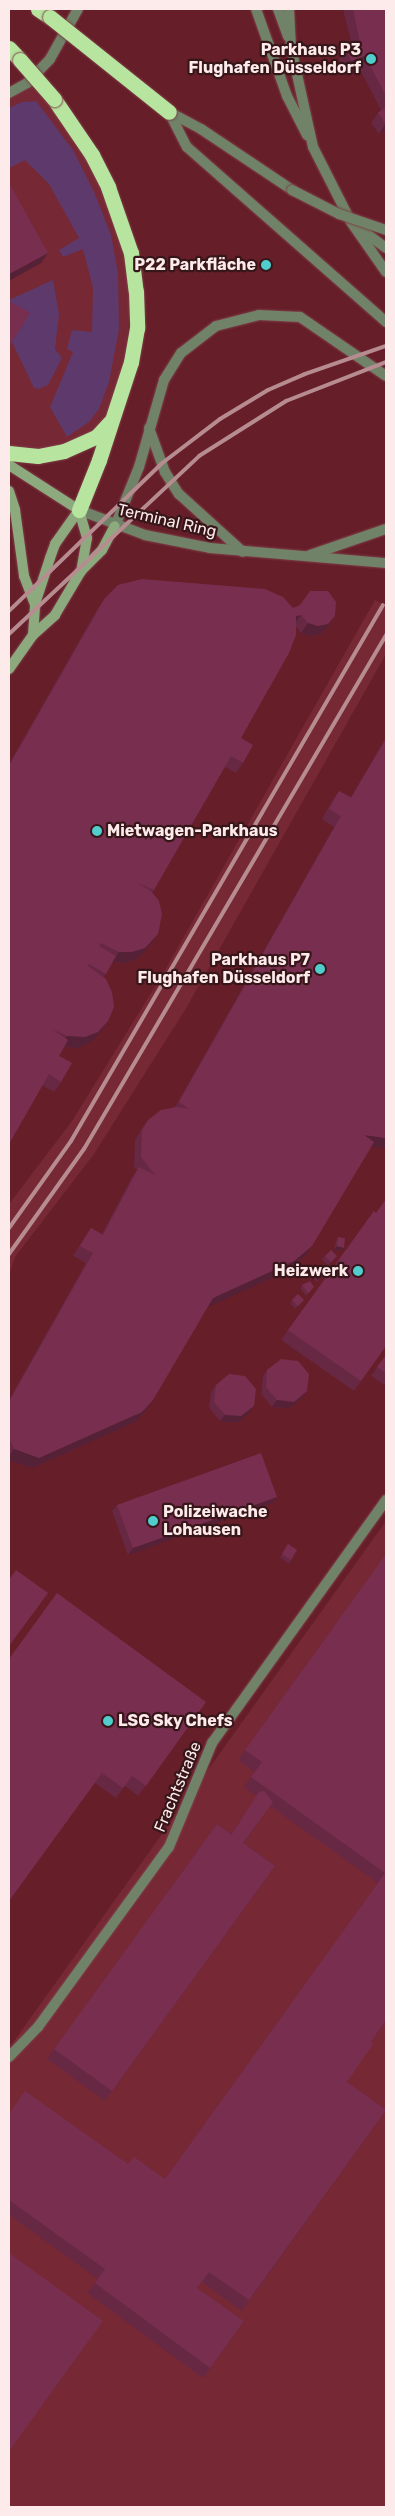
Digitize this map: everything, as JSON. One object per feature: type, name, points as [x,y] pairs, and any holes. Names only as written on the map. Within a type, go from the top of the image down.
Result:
[{"type":"highway","points":[[44,13],[169,112]]},
{"type":"highway","points":[[9,48],[54,99],[92,155],[108,187],[131,253],[137,328],[131,362],[114,417],[79,510]]},
{"type":"highway","points":[[9,453],[38,456],[64,451],[96,437],[114,417]]},
{"type":"street","points":[[9,93],[27,83],[50,59],[78,9]]},
{"type":"street","points":[[256,9],[286,96],[351,222],[386,272]]},
{"type":"street","points":[[278,9],[291,47],[313,147]]},
{"type":"street","points":[[290,9],[291,47]]},
{"type":"street","points":[[169,112],[202,129],[317,204],[386,230]]},
{"type":"street","points":[[169,112],[187,147],[386,322]]},
{"type":"street","points":[[351,222],[386,248]]},
{"type":"street","points":[[9,669],[33,634],[55,615],[81,571],[102,550],[115,526],[139,466],[164,380],[191,342],[229,320],[274,314],[300,317],[317,326],[386,376]]},
{"type":"street","points":[[149,428],[165,472],[179,494],[243,552]]},
{"type":"street","name":"Terminal Ring","points":[[9,466],[79,510],[115,526],[182,543],[243,552],[386,563]]},
{"type":"street","points":[[9,491],[15,510],[24,576],[35,604]]},
{"type":"street","points":[[79,510],[87,538],[81,571]]},
{"type":"street","points":[[33,634],[35,604],[55,544],[79,510]]},
{"type":"street","name":"Terminal Ring","points":[[304,557],[386,529]]},
{"type":"street","name":"Frachtstraße","points":[[9,2057],[38,2027],[168,1847],[212,1744],[386,1500]]},
{"type":"shaded area","points":[[35,84],[71,129],[101,185],[120,232],[129,279],[129,319],[126,353],[110,412],[83,440],[40,452],[9,446],[9,98]]},
{"type":"shaded area","points":[[36,101],[73,150],[95,194],[111,235],[118,273],[119,330],[109,382],[99,409],[89,422],[67,437],[50,407],[73,352],[67,349],[72,330],[92,332],[93,288],[83,249],[63,257],[59,250],[79,238],[49,184],[25,160],[9,168],[9,108],[22,102]]},
{"type":"shaded area","points":[[53,280],[59,314],[55,349],[62,358],[48,385],[39,389],[34,388],[12,342],[9,300]]},
{"type":"shaded area","points":[[375,600],[386,606],[386,654],[185,1010],[94,1154],[15,1257],[9,1275],[9,1204],[72,1121],[161,977]]},
{"type":"shaded area","points":[[386,1521],[386,2507],[9,2507],[9,2048]]},
{"type":"building","name":"Parkhaus P3 Flughafen Düsseldorf","points":[[353,9],[386,9],[386,96],[365,56],[351,61],[346,49],[360,43]]},
{"type":"building","points":[[386,107],[386,124],[378,113]]},
{"type":"building","points":[[9,183],[48,253],[9,274]]},
{"type":"building","points":[[9,302],[30,313],[9,347]]},
{"type":"building","name":"Mietwagen-Parkhaus","points":[[142,579],[265,589],[283,597],[293,608],[300,605],[310,591],[328,591],[336,602],[335,616],[328,624],[318,626],[308,623],[301,615],[296,616],[296,635],[289,653],[241,738],[253,745],[243,763],[231,756],[154,890],[136,882],[151,891],[159,901],[162,914],[158,934],[145,948],[132,952],[119,952],[101,943],[99,946],[116,956],[106,974],[89,964],[88,966],[106,979],[112,992],[114,1007],[108,1021],[98,1032],[85,1037],[67,1036],[52,1029],[68,1040],[59,1056],[72,1063],[61,1082],[49,1074],[9,1144],[9,766],[105,598],[118,585]]},
{"type":"building","name":"Parkhaus P7 Flughafen Düsseldorf","points":[[386,739],[386,1138],[364,1135],[374,1142],[312,1246],[294,1261],[213,1298],[153,1400],[142,1412],[39,1458],[14,1449],[9,1438],[9,1402],[93,1253],[80,1246],[91,1228],[103,1235],[139,1167],[155,1175],[141,1157],[142,1130],[148,1120],[161,1110],[176,1107],[189,1109],[179,1102],[341,816],[329,809],[339,791],[351,798]]},
{"type":"building","name":"Heizwerk","points":[[386,1199],[386,1346],[361,1381],[288,1330],[374,1211],[376,1213]]},
{"type":"building","points":[[338,1237],[345,1238],[344,1248],[337,1246]]},
{"type":"building","points":[[331,1250],[337,1256],[331,1262],[325,1256]]},
{"type":"building","points":[[319,1266],[325,1272],[320,1278],[312,1272]]},
{"type":"building","points":[[310,1281],[314,1287],[308,1293],[302,1285]]},
{"type":"building","points":[[298,1294],[304,1300],[298,1306],[292,1300]]},
{"type":"building","points":[[386,1355],[386,1373],[377,1367]]},
{"type":"building","points":[[281,1359],[298,1361],[309,1374],[307,1391],[294,1402],[277,1400],[266,1387],[267,1370]]},
{"type":"building","points":[[229,1374],[245,1376],[256,1389],[254,1406],[241,1416],[225,1415],[214,1402],[216,1385]]},
{"type":"building","points":[[261,1453],[277,1497],[133,1548],[117,1505]]},
{"type":"building","points":[[288,1544],[297,1550],[291,1560],[282,1554]]},
{"type":"building","points":[[386,1554],[386,2020],[371,2042],[373,2044],[347,2082],[386,2110],[249,2300],[209,2272],[197,2288],[244,2321],[210,2368],[95,2283],[105,2269],[9,2200],[9,2114],[25,2091],[128,2164],[134,2157],[165,2179],[385,1873],[251,1777],[262,1762],[245,1750]]},
{"type":"building","points":[[16,1570],[48,1593],[9,1646],[9,1580]]},
{"type":"building","points":[[57,1593],[206,1702],[146,1786],[132,1776],[123,1788],[102,1773],[9,1901],[9,1659]]},
{"type":"building","points":[[264,1791],[273,1802],[243,1843],[231,1835],[259,1792]]},
{"type":"building","points":[[217,1824],[275,1866],[112,2091],[54,2049]]},
{"type":"building","points":[[9,2253],[103,2321],[9,2451]]},
{"type":"railway","points":[[9,611],[161,464],[220,419],[268,390],[305,374],[386,346]]},
{"type":"railway","points":[[9,634],[199,456],[286,401],[386,362]]},
{"type":"railway","points":[[9,1228],[71,1141],[383,605]]},
{"type":"railway","points":[[9,1254],[84,1149],[386,635]]},
{"type":"place","name":"Parkhaus P3 Flughafen Düsseldorf","points":[[371,59]]},
{"type":"place","name":"P22 Parkfläche","points":[[266,265]]},
{"type":"place","name":"Mietwagen-Parkhaus","points":[[97,831]]},
{"type":"place","name":"Parkhaus P7 Flughafen Düsseldorf","points":[[320,969]]},
{"type":"place","name":"Heizwerk","points":[[358,1271]]},
{"type":"place","name":"Polizeiwache Lohausen","points":[[153,1521]]},
{"type":"place","name":"LSG Sky Chefs","points":[[108,1721]]}]
